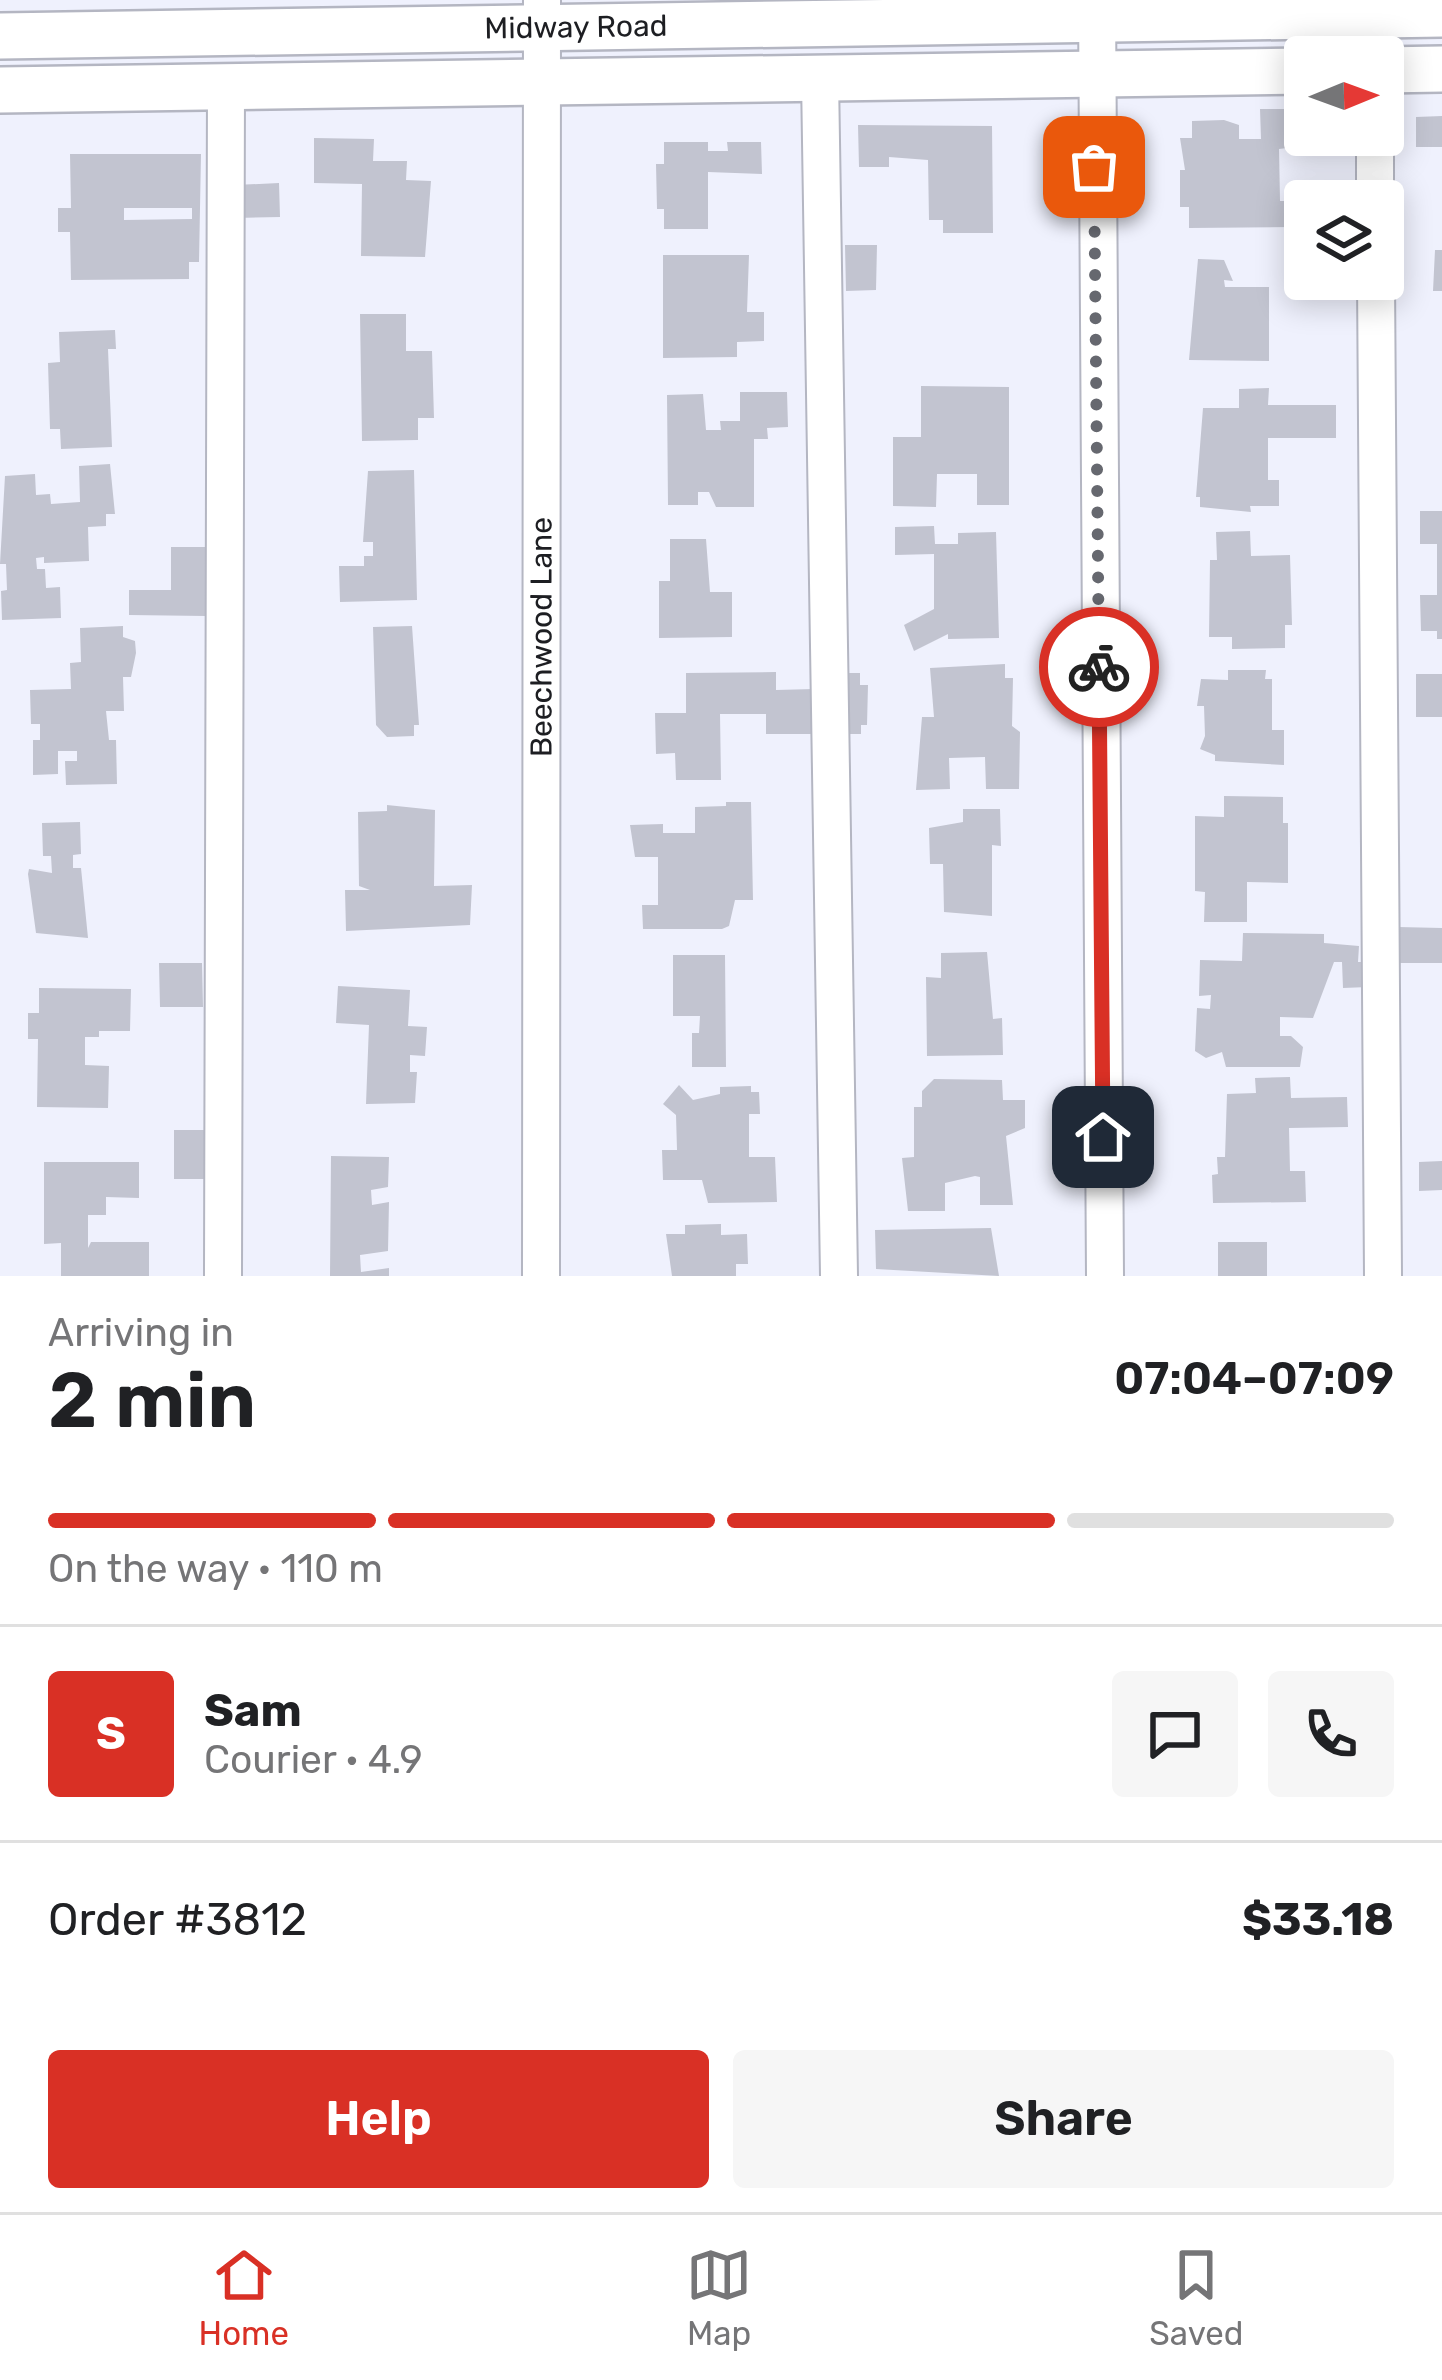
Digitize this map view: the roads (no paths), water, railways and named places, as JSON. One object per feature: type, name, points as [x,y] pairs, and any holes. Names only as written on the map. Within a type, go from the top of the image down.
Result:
[{"type":"main road","name":"Midway Road","points":[[0,36],[232,17],[1372,7],[1442,14]]},
{"type":"main road","points":[[1404,70],[1442,69]]},
{"type":"main road","name":"Midway Road","points":[[0,90],[1284,71]]},
{"type":"street","points":[[1097,8],[1093,74],[1105,1276]]},
{"type":"street","name":"Beechwood Lane","points":[[541,1276],[542,16]]},
{"type":"street","points":[[820,78],[839,1276]]},
{"type":"street","points":[[223,1276],[226,86]]},
{"type":"street","points":[[1376,300],[1382,1276]]}]
